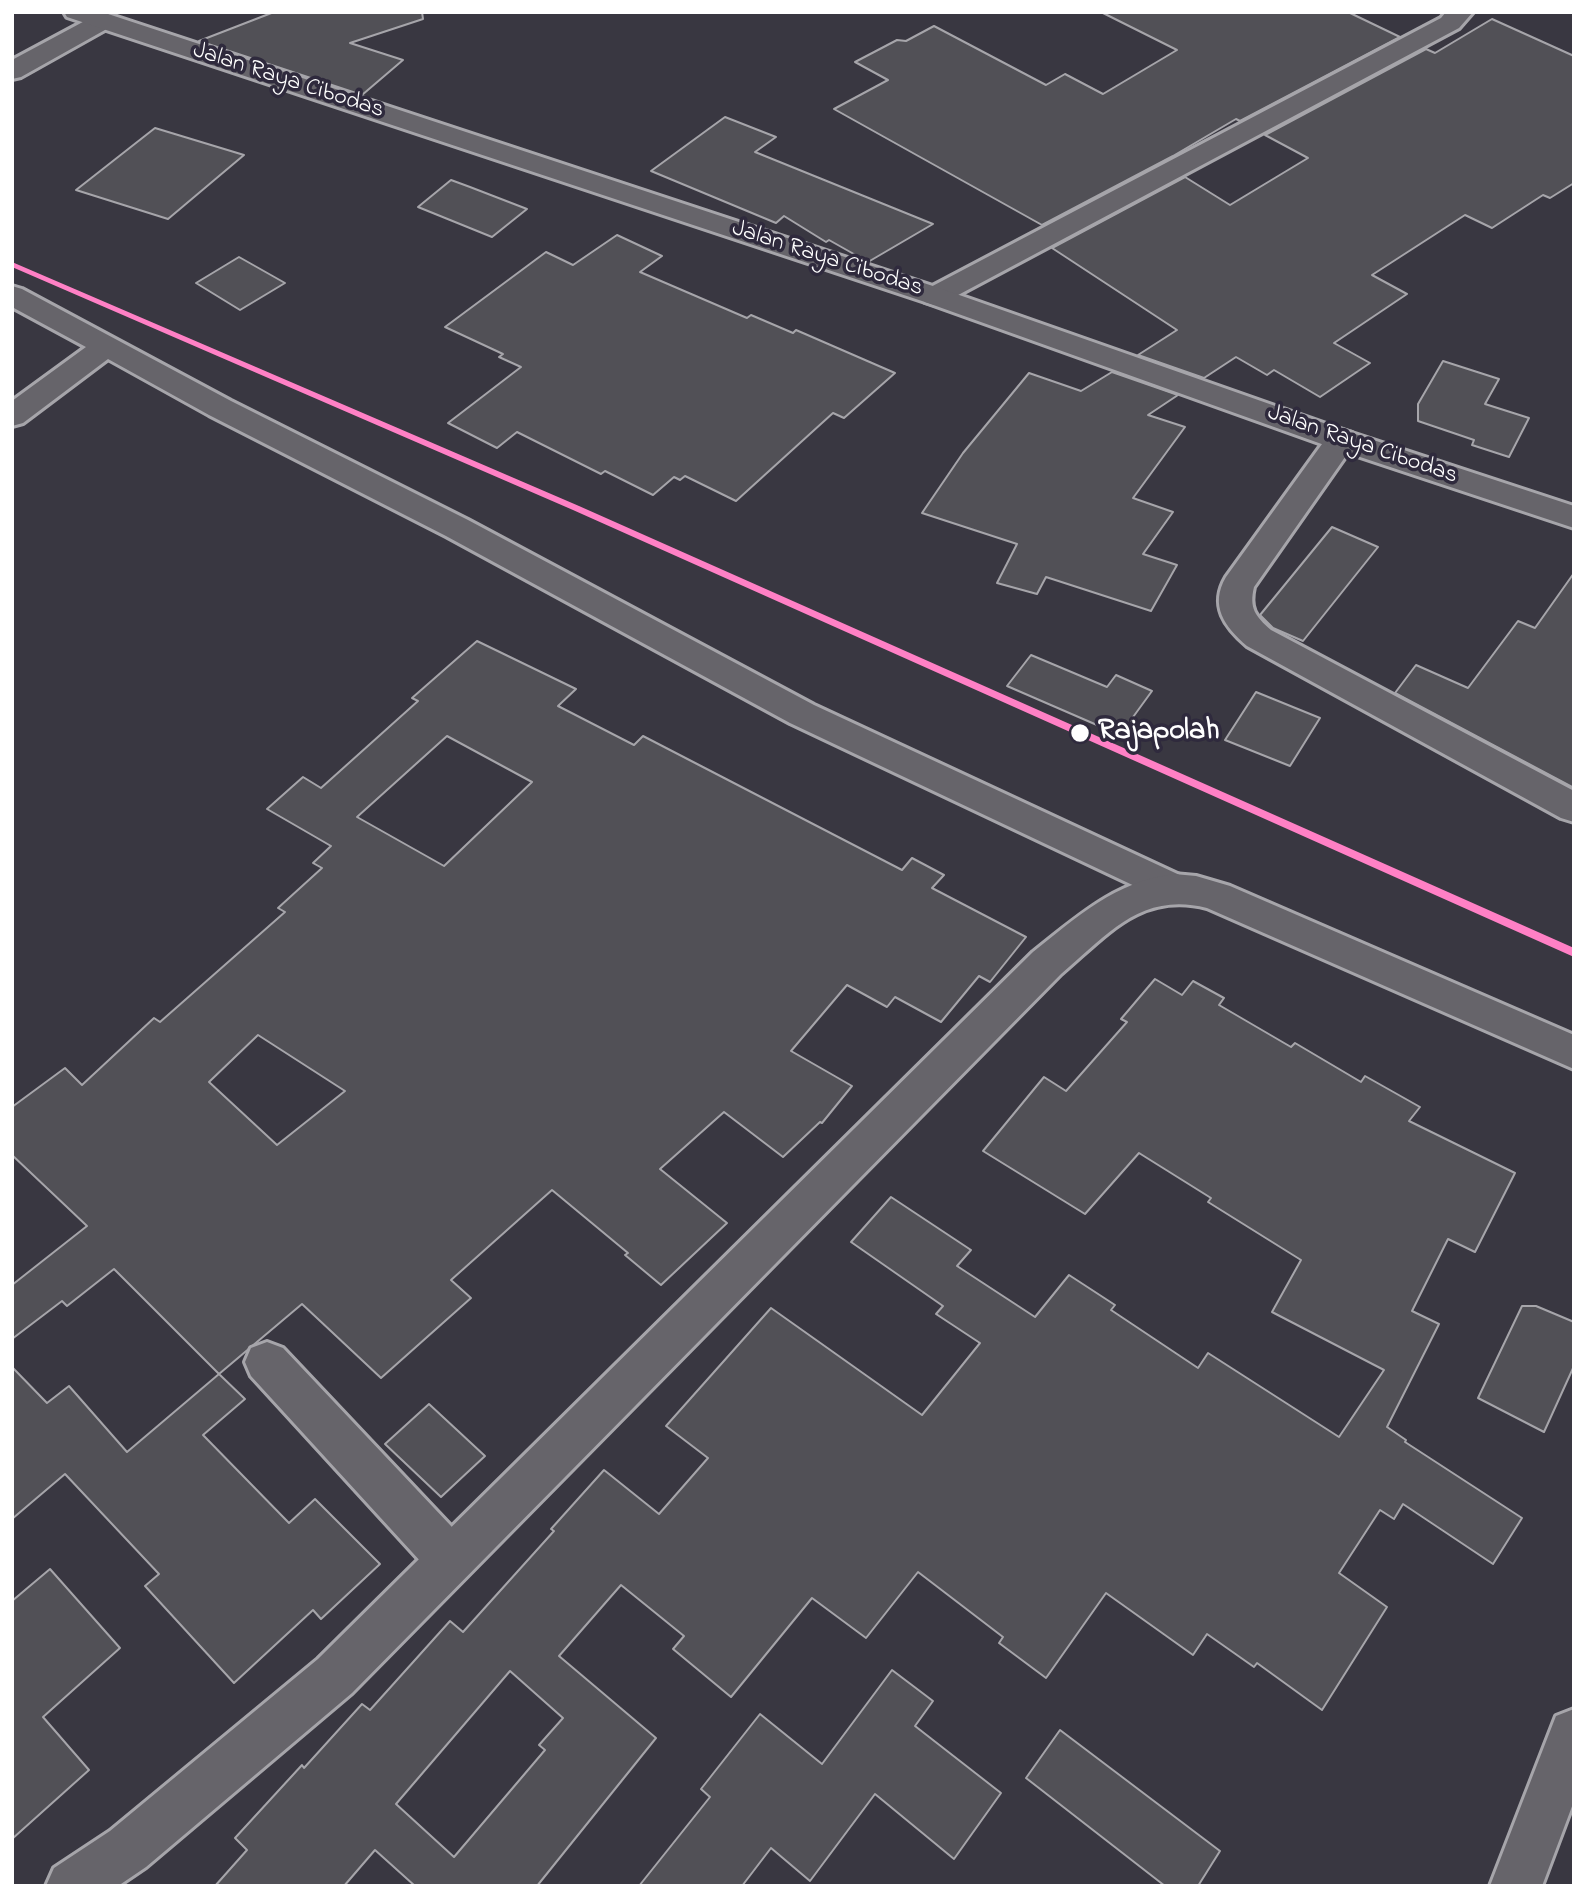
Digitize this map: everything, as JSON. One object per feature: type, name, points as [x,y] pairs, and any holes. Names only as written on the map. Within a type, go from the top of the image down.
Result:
[{"type":"main road","name":"Jalan Raya Cibodas","points":[[76,12],[935,296],[1341,440],[1574,517]]},
{"type":"main road","points":[[935,296],[1450,23],[1461,12]]},
{"type":"main road","points":[[12,71],[103,21]]},
{"type":"main road","points":[[12,295],[220,408],[457,528],[802,714],[1173,888],[1217,896],[1574,1054]]},
{"type":"main road","points":[[12,416],[108,345]]},
{"type":"main road","points":[[1341,440],[1238,585],[1233,604],[1239,621],[1259,638],[1574,808]]},
{"type":"main road","points":[[72,1886],[128,1849],[335,1676],[1047,963],[1111,911],[1132,898],[1173,888]]},
{"type":"main road","points":[[267,1362],[450,1559]]},
{"type":"main road","points":[[1516,1886],[1574,1734]]},
{"type":"building","points":[[274,12],[422,12],[423,19],[350,43],[403,60],[362,95],[199,41]]},
{"type":"building","points":[[1101,12],[1348,12],[1400,37],[1240,121],[1236,119],[1173,156],[1042,225],[834,109],[888,80],[855,62],[897,40],[906,41],[934,26],[1046,85],[1065,74],[1103,94],[1177,50]]},
{"type":"building","points":[[1492,19],[1574,56],[1574,183],[1550,198],[1543,195],[1492,228],[1465,215],[1372,275],[1407,294],[1334,343],[1370,363],[1320,397],[1274,370],[1267,375],[1236,357],[1204,378],[1138,355],[1177,330],[1052,248],[1185,177],[1230,205],[1308,158],[1265,135],[1426,49],[1435,53]]},
{"type":"building","points":[[725,117],[776,137],[755,152],[933,224],[868,262],[829,240],[826,242],[784,216],[776,223],[651,171]]},
{"type":"building","points":[[155,128],[244,155],[168,219],[76,190]]},
{"type":"building","points":[[451,180],[527,209],[492,237],[418,207]]},
{"type":"building","points":[[617,235],[662,256],[640,272],[747,318],[751,315],[793,333],[796,330],[895,373],[844,418],[833,413],[736,501],[685,476],[680,480],[674,477],[653,495],[605,471],[601,474],[517,432],[497,448],[448,423],[521,367],[499,357],[503,354],[445,327],[546,252],[573,265]]},
{"type":"building","points":[[239,257],[285,283],[240,310],[196,283]]},
{"type":"building","points":[[1443,361],[1499,379],[1485,404],[1529,418],[1509,457],[1472,445],[1474,440],[1418,421],[1418,404]]},
{"type":"building","points":[[1112,372],[1178,395],[1148,415],[1185,427],[1133,498],[1173,512],[1143,554],[1177,565],[1151,611],[1046,577],[1037,594],[997,583],[1017,544],[922,513],[963,453],[1029,373],[1081,391]]},
{"type":"building","points":[[1332,527],[1378,547],[1303,641],[1273,628],[1260,615]]},
{"type":"building","points":[[1574,573],[1574,788],[1395,693],[1416,665],[1468,688],[1518,621],[1535,628]]},
{"type":"building","points":[[477,641],[576,689],[558,706],[634,745],[643,736],[902,870],[912,858],[944,875],[932,888],[1026,937],[990,982],[979,976],[941,1022],[895,997],[887,1007],[847,985],[791,1051],[852,1086],[822,1123],[783,1157],[724,1112],[660,1169],[727,1223],[661,1285],[625,1255],[628,1253],[552,1190],[451,1280],[471,1298],[381,1378],[302,1304],[219,1374],[114,1269],[67,1306],[62,1301],[12,1339],[12,1285],[87,1226],[12,1155],[12,1107],[65,1068],[82,1085],[154,1018],[160,1022],[285,912],[278,908],[322,868],[313,863],[331,846],[267,809],[303,777],[321,788],[418,701],[412,698]],"holes":[[[447,736],[532,782],[444,866],[357,817]],[[258,1035],[345,1091],[277,1145],[209,1082]]]},
{"type":"building","points":[[1031,655],[1107,687],[1116,675],[1152,691],[1120,735],[1007,686]]},
{"type":"building","points":[[1256,692],[1320,718],[1290,766],[1225,740]]},
{"type":"building","points":[[1155,979],[1182,995],[1193,981],[1224,998],[1219,1005],[1291,1047],[1295,1043],[1361,1082],[1365,1076],[1420,1107],[1409,1121],[1515,1173],[1475,1252],[1448,1239],[1412,1311],[1439,1324],[1387,1427],[1406,1440],[1405,1442],[1522,1518],[1493,1564],[1403,1504],[1394,1519],[1380,1510],[1339,1573],[1387,1607],[1322,1710],[1257,1663],[1254,1667],[1207,1634],[1193,1655],[1106,1593],[1046,1678],[999,1643],[1003,1637],[918,1572],[866,1638],[812,1598],[731,1697],[673,1649],[684,1636],[621,1585],[559,1656],[656,1738],[537,1886],[415,1886],[375,1850],[344,1886],[215,1886],[247,1850],[235,1838],[302,1765],[304,1768],[362,1704],[370,1710],[450,1621],[463,1632],[554,1531],[551,1529],[604,1470],[659,1514],[708,1458],[666,1426],[771,1308],[922,1415],[980,1343],[936,1314],[943,1306],[851,1242],[891,1197],[971,1250],[957,1266],[1035,1317],[1069,1275],[1115,1305],[1111,1310],[1198,1368],[1208,1353],[1339,1437],[1384,1370],[1272,1312],[1301,1260],[1208,1202],[1211,1198],[1139,1153],[1085,1214],[983,1151],[1044,1077],[1066,1091],[1127,1022],[1121,1019]],"holes":[[[510,1671],[563,1718],[539,1745],[545,1750],[454,1857],[396,1804]]]},
{"type":"building","points":[[1522,1306],[1536,1306],[1574,1322],[1574,1366],[1544,1432],[1478,1398]]},
{"type":"building","points":[[12,1367],[47,1403],[69,1386],[127,1452],[219,1374],[245,1399],[203,1435],[289,1523],[315,1499],[380,1564],[321,1619],[313,1610],[234,1683],[145,1586],[159,1574],[65,1474],[12,1519]]},
{"type":"building","points":[[429,1404],[485,1456],[441,1497],[385,1444]]},
{"type":"building","points":[[50,1569],[120,1648],[43,1717],[89,1770],[12,1839],[12,1601]]},
{"type":"building","points":[[892,1670],[933,1701],[915,1726],[1001,1793],[954,1859],[875,1794],[810,1881],[771,1848],[742,1886],[639,1886],[710,1797],[701,1789],[760,1714],[822,1764]]},
{"type":"building","points":[[1060,1730],[1220,1851],[1198,1886],[1165,1886],[1026,1778]]},
{"type":"transit line","points":[[12,264],[576,508],[1574,953]]},
{"type":"place","name":"Rajapolah","points":[[1080,733]]}]
